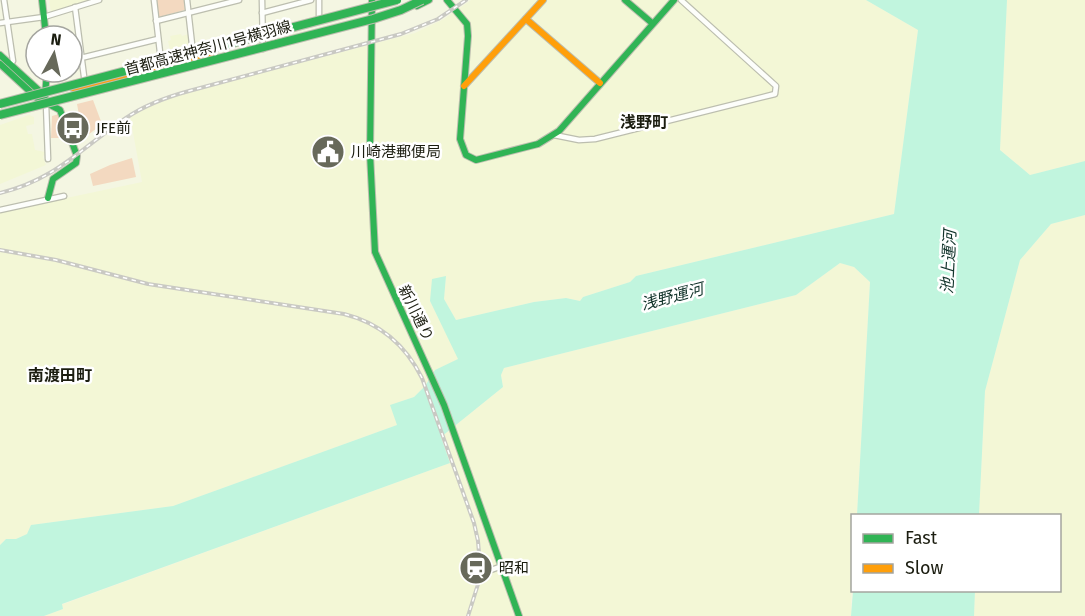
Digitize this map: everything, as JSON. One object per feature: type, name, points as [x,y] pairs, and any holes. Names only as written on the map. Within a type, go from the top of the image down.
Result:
[{"type":"main road","points":[[42,0],[45,24]]},
{"type":"main road","points":[[0,116],[68,89],[161,61],[319,19],[370,2],[390,0]]},
{"type":"main road","name":"首都高速神奈川1号横羽線","points":[[0,105],[397,0]]},
{"type":"main road","name":"首都高速神奈川1号横羽線","points":[[0,116],[347,26],[389,14],[422,0]]},
{"type":"main road","points":[[0,105],[43,99],[169,73],[370,22],[402,12],[429,0]]},
{"type":"main road","points":[[447,0],[467,24],[460,139],[463,151],[468,158],[476,160],[538,144],[554,135],[674,0]]},
{"type":"main road","points":[[625,0],[652,23]]},
{"type":"main road","name":"新川通り","points":[[370,2],[372,213],[377,260],[431,374],[519,616]]},
{"type":"main road","points":[[464,86],[526,20],[538,2]]},
{"type":"main road","points":[[68,89],[138,75],[213,55],[330,22],[348,14]]},
{"type":"main road","points":[[526,20],[600,83]]},
{"type":"main road","points":[[169,73],[213,55],[301,33],[347,26]]},
{"type":"main road","points":[[0,55],[43,99]]},
{"type":"main road","points":[[0,64],[25,87],[60,110],[77,159],[75,164],[53,179],[48,198]]},
{"type":"main road","points":[[43,99],[45,84]]},
{"type":"street","points":[[4,0],[13,61],[10,65]]},
{"type":"street","points":[[0,23],[44,17],[99,0]]},
{"type":"street","points":[[154,0],[161,61]]},
{"type":"street","points":[[187,0],[193,53]]},
{"type":"street","points":[[156,21],[239,0]]},
{"type":"street","points":[[262,0],[263,49]]},
{"type":"street","points":[[262,13],[311,0]]},
{"type":"street","points":[[319,0],[319,19]]},
{"type":"street","points":[[554,135],[579,141],[596,139],[775,94],[776,86],[681,0]]},
{"type":"street","points":[[75,7],[77,24]]},
{"type":"street","points":[[84,57],[158,39]]},
{"type":"street","points":[[84,78],[85,84]]},
{"type":"street","points":[[21,102],[25,87]]},
{"type":"street","points":[[43,99],[48,159]]},
{"type":"street","points":[[0,210],[64,196]]},
{"type":"street","points":[[472,578],[502,567]]},
{"type":"shaded area","points":[[49,0],[92,0],[51,12]]},
{"type":"shaded area","points":[[155,0],[184,0],[185,10],[159,17]]},
{"type":"shaded area","points":[[471,0],[866,0],[918,30],[894,214],[636,276],[630,282],[583,297],[580,301],[566,298],[534,302],[456,320],[444,299],[446,276],[430,301],[459,359],[435,370],[425,386],[414,397],[391,405],[397,425],[173,506],[31,525],[27,534],[16,539],[6,539],[0,545],[0,212],[142,182],[130,116],[151,106],[178,95],[415,33],[444,19]]},
{"type":"shaded area","points":[[1007,0],[1085,0],[1085,161],[1030,175],[1000,150]]},
{"type":"shaded area","points":[[181,34],[182,36],[189,34],[189,49],[171,54],[168,41],[171,40],[170,36]]},
{"type":"shaded area","points":[[93,100],[102,124],[88,135],[81,126],[77,104]]},
{"type":"shaded area","points":[[59,114],[68,138],[51,138],[52,116]]},
{"type":"shaded area","points":[[29,115],[34,117],[34,124],[26,126],[28,134],[32,134],[35,150],[45,152],[43,157],[46,165],[0,184],[0,125]]},
{"type":"shaded area","points":[[132,158],[136,177],[93,186],[90,174]]},
{"type":"shaded area","points":[[1085,215],[1085,616],[974,616],[975,592],[1061,592],[1061,514],[979,514],[985,391],[1020,260],[1051,224]]},
{"type":"shaded area","points":[[840,263],[854,267],[870,282],[857,514],[851,514],[851,616],[44,616],[63,609],[61,605],[450,463],[441,437],[503,387],[501,375],[504,368],[796,295]]},
{"type":"water","points":[[866,0],[1007,0],[1000,150],[1030,175],[1085,161],[1085,215],[1051,224],[1020,260],[985,391],[979,514],[857,514],[870,282],[854,267],[840,263],[796,295],[504,368],[501,375],[503,387],[441,437],[450,463],[62,604],[63,609],[44,616],[0,616],[0,545],[6,539],[16,539],[27,534],[31,525],[173,506],[397,425],[390,405],[414,397],[425,386],[435,370],[458,359],[430,301],[432,279],[446,276],[444,299],[456,320],[534,302],[566,298],[580,301],[583,297],[630,282],[636,276],[894,214],[918,30]]},
{"type":"water","points":[[853,592],[975,592],[974,616],[851,616]]},
{"type":"railway","points":[[0,193],[37,180],[67,162],[126,118],[156,102],[401,34],[438,19],[466,0]]},
{"type":"railway","points":[[0,250],[56,260],[148,284],[344,314],[369,323],[391,337],[416,366],[422,378],[474,523],[478,541],[479,581],[468,616]]},
{"type":"traffic: fast","points":[[42,0],[45,24]]},
{"type":"traffic: fast","points":[[372,0],[370,154],[375,252],[444,405],[519,616]]},
{"type":"traffic: fast","points":[[0,104],[397,0]]},
{"type":"traffic: fast","points":[[0,115],[373,19],[422,0]]},
{"type":"traffic: fast","points":[[417,6],[429,0]]},
{"type":"traffic: fast","points":[[447,0],[467,24],[460,139],[466,155],[476,160],[538,144],[559,131],[674,0]]},
{"type":"traffic: fast","points":[[625,0],[652,23]]},
{"type":"traffic: fast","points":[[0,55],[45,96]]},
{"type":"traffic: fast","points":[[0,64],[37,98],[60,110],[77,156],[76,163],[53,179],[48,198]]},
{"type":"traffic: fast","points":[[45,95],[46,84]]},
{"type":"traffic: slow","points":[[464,86],[543,0]]},
{"type":"traffic: slow","points":[[526,19],[600,83]]},
{"type":"traffic: slow","points":[[73,88],[138,75],[213,54]]},
{"type":"place","name":"JFE前","points":[[73,128]]},
{"type":"place","name":"川崎港郵便局","points":[[328,152]]},
{"type":"place","name":"昭和","points":[[476,568]]},
{"type":"district","name":"浅野町","points":[[644,122]]},
{"type":"district","name":"南渡田町","points":[[60,375]]},
{"type":"water label","name":"池上運河","points":[[948,262]]},
{"type":"water label","name":"浅野運河","points":[[672,296]]}]
